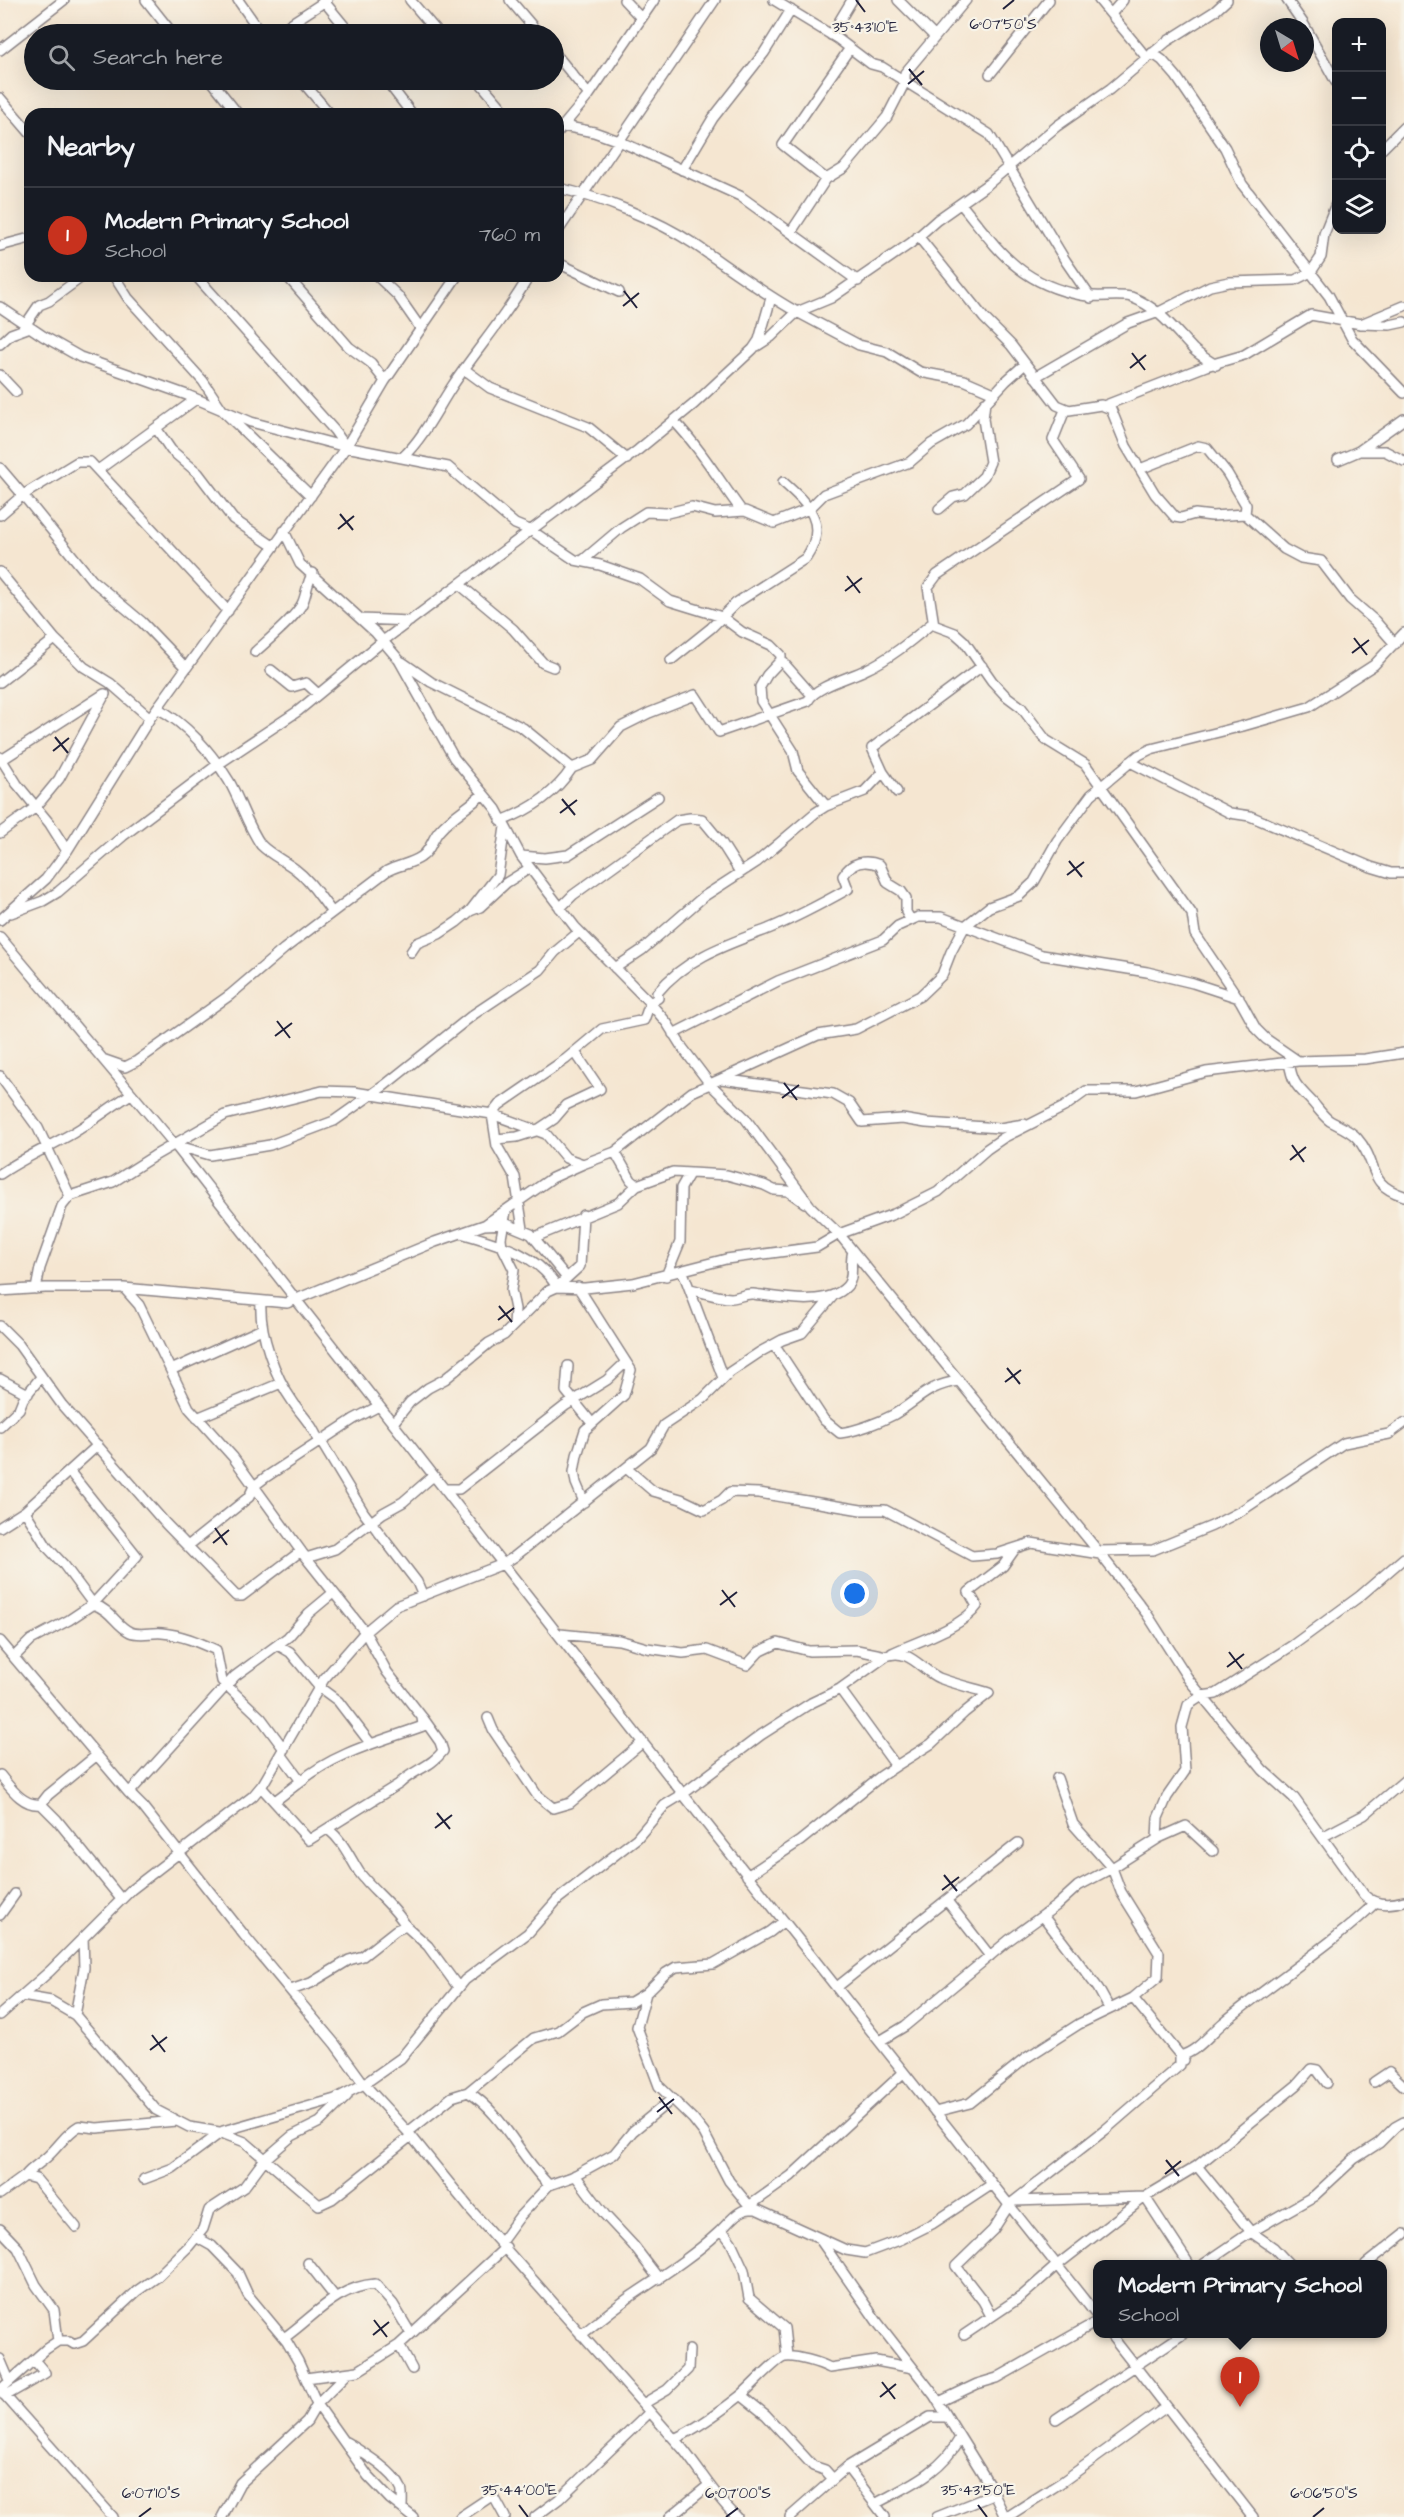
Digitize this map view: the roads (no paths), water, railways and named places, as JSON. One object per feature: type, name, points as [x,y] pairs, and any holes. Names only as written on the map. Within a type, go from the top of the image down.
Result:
[{"type":"street","points":[[33,24],[63,0]]},
{"type":"street","points":[[146,0],[165,24]]},
{"type":"street","points":[[238,0],[255,24]]},
{"type":"street","points":[[290,24],[325,0],[343,24]]},
{"type":"street","points":[[410,0],[430,24]]},
{"type":"street","points":[[510,0],[530,24]]},
{"type":"street","points":[[624,0],[640,18]]},
{"type":"street","points":[[564,125],[589,95],[654,0]]},
{"type":"street","points":[[564,222],[715,0]]},
{"type":"street","points":[[774,0],[831,35],[871,64],[882,67],[989,134],[1065,260],[1091,298]]},
{"type":"street","points":[[831,35],[852,0]]},
{"type":"street","points":[[898,0],[935,37]]},
{"type":"street","points":[[791,232],[826,180],[844,168],[887,117],[905,82],[905,73],[966,0]]},
{"type":"street","points":[[990,74],[1049,0]]},
{"type":"street","points":[[1099,0],[1150,56],[1162,60],[1176,76],[1224,148],[1248,193],[1334,304],[1352,339],[1404,393]]},
{"type":"street","points":[[1111,14],[1123,0]]},
{"type":"street","points":[[10,913],[43,901],[57,892],[123,836],[217,765],[298,711],[383,641],[627,459],[674,421],[753,349],[771,337],[798,312],[831,298],[858,281],[961,204],[1058,126],[1227,0]]},
{"type":"street","points":[[1287,0],[1303,23],[1332,75]]},
{"type":"street","points":[[682,170],[713,118],[764,53],[790,10]]},
{"type":"street","points":[[0,51],[24,32]]},
{"type":"street","points":[[826,180],[783,145],[850,48]]},
{"type":"street","points":[[564,64],[589,95]]},
{"type":"street","points":[[221,90],[234,108]]},
{"type":"street","points":[[310,90],[325,108]]},
{"type":"street","points":[[394,90],[407,108]]},
{"type":"street","points":[[487,90],[502,108]]},
{"type":"street","points":[[0,98],[24,126]]},
{"type":"street","points":[[1386,145],[1404,127]]},
{"type":"street","points":[[564,129],[594,132],[619,141],[740,196],[858,281]]},
{"type":"street","points":[[564,189],[593,196],[675,233],[771,298],[859,345],[887,352],[920,372],[964,380],[994,393]]},
{"type":"street","points":[[961,204],[999,250],[1026,275],[1039,283],[1091,298],[1130,297],[1159,312],[1193,349],[1216,365]]},
{"type":"street","points":[[1035,377],[1128,323],[1159,312],[1216,284],[1295,279],[1311,272],[1321,257],[1324,234],[1332,214]]},
{"type":"street","points":[[918,236],[1057,405],[1065,410],[1106,405],[1206,366],[1216,365],[1244,354],[1311,315],[1361,324],[1390,325],[1404,322]]},
{"type":"street","points":[[0,246],[24,240]]},
{"type":"street","points":[[564,266],[619,292]]},
{"type":"street","points":[[0,344],[12,334],[28,326],[39,305],[49,301],[73,282]]},
{"type":"street","points":[[118,282],[128,298],[203,381],[223,411],[310,496]]},
{"type":"street","points":[[201,282],[334,430],[346,447]]},
{"type":"street","points":[[292,282],[349,347],[371,363],[385,381]]},
{"type":"street","points":[[383,282],[398,296],[421,329]]},
{"type":"street","points":[[0,920],[46,879],[67,851],[150,718],[346,447],[385,381],[453,282]]},
{"type":"street","points":[[403,457],[413,448],[464,369],[526,282]]},
{"type":"street","points":[[753,349],[759,340],[771,298]]},
{"type":"street","points":[[1361,324],[1404,306]]},
{"type":"street","points":[[0,307],[80,357],[196,399],[251,422],[346,447],[448,467],[515,524],[532,531],[576,560],[600,565],[640,579],[670,602],[722,617],[742,632],[771,645],[782,655],[781,660],[767,675],[760,687],[761,701],[793,751],[798,771],[826,806]]},
{"type":"street","points":[[582,561],[621,528],[646,512],[667,513],[692,507],[715,513],[741,510],[774,523],[809,509],[824,494],[910,462],[926,448],[966,424],[985,402],[1025,364]]},
{"type":"street","points":[[464,369],[490,388],[588,427],[627,459]]},
{"type":"street","points":[[0,375],[16,392]]},
{"type":"street","points":[[98,470],[196,399]]},
{"type":"street","points":[[939,509],[953,497],[965,494],[984,476],[990,462],[983,419],[985,402]]},
{"type":"street","points":[[1106,405],[1111,409],[1126,446],[1155,494],[1177,518],[1195,514],[1212,516],[1245,514],[1284,549],[1301,558],[1321,561],[1350,599],[1375,621],[1395,644]]},
{"type":"street","points":[[934,625],[928,587],[937,575],[1079,479],[1053,440],[1065,410]]},
{"type":"street","points":[[1338,460],[1359,451],[1404,419]]},
{"type":"street","points":[[674,421],[724,482],[741,510]]},
{"type":"street","points":[[156,428],[171,450],[198,473],[232,519],[273,546]]},
{"type":"street","points":[[1140,469],[1198,446],[1207,448],[1227,473],[1246,505],[1245,514]]},
{"type":"street","points":[[1359,451],[1385,451],[1404,461]]},
{"type":"street","points":[[0,515],[23,495],[77,462],[90,462],[228,611]]},
{"type":"street","points":[[0,468],[92,580],[142,622],[186,668]]},
{"type":"street","points":[[671,660],[736,603],[806,558],[813,547],[818,530],[809,509],[783,482]]},
{"type":"street","points":[[284,531],[300,564],[313,573],[383,641],[399,660],[454,758],[496,808],[521,856],[560,908],[579,932],[650,1003],[710,1084],[745,1119],[811,1207]]},
{"type":"street","points":[[0,572],[55,639],[84,667],[116,689],[150,718]]},
{"type":"street","points":[[255,652],[299,609],[306,594],[306,583],[313,573]]},
{"type":"street","points":[[459,584],[513,629],[543,663],[553,667]]},
{"type":"street","points":[[360,619],[410,621]]},
{"type":"street","points":[[811,694],[871,667],[931,624],[954,633],[969,647],[999,690],[1021,707],[1046,740],[1079,760],[1103,787],[1192,914],[1195,934],[1239,998],[1260,1034],[1293,1062]]},
{"type":"street","points":[[0,1291],[36,1288],[124,1288],[198,1293],[261,1302],[287,1303],[484,1225],[519,1203],[552,1178],[615,1152],[692,1092],[790,1050],[818,1035],[856,1029],[920,996],[942,975],[965,926],[989,907],[1019,896],[1034,882],[1057,841],[1091,795],[1130,762],[1151,749],[1173,746],[1309,707],[1365,671],[1404,633]]},
{"type":"street","points":[[0,682],[55,639]]},
{"type":"street","points":[[399,660],[431,682],[523,729],[572,768]]},
{"type":"street","points":[[781,660],[811,694]]},
{"type":"street","points":[[897,792],[883,772],[872,748],[982,666]]},
{"type":"street","points":[[271,670],[288,685],[292,687],[306,683],[318,694]]},
{"type":"street","points":[[67,851],[1,759],[116,689]]},
{"type":"street","points":[[0,833],[36,807],[59,779],[105,694]]},
{"type":"street","points":[[503,824],[548,797],[562,783],[572,768],[592,760],[621,727],[649,712],[695,695],[719,732],[808,701],[811,694]]},
{"type":"street","points":[[157,708],[183,726],[217,765],[229,781],[261,844],[268,853],[307,880],[332,912]]},
{"type":"street","points":[[1130,762],[1230,813],[1250,816],[1371,867],[1391,873],[1404,873]]},
{"type":"street","points":[[615,968],[642,950],[703,897],[757,862],[826,806],[865,791],[883,772]]},
{"type":"street","points":[[102,1059],[125,1067],[137,1061],[230,995],[332,912],[387,871],[395,866],[411,863],[424,855],[437,833],[449,820],[483,794]]},
{"type":"street","points":[[521,856],[545,858],[568,855],[658,797]]},
{"type":"street","points":[[560,908],[573,895],[677,820],[702,819],[721,842],[740,872]]},
{"type":"street","points":[[470,911],[498,875],[503,824]]},
{"type":"street","points":[[523,1229],[514,1177],[497,1146],[492,1114],[499,1105],[575,1052],[602,1029],[644,1020],[650,1003],[658,998],[657,993],[670,977],[690,963],[726,943],[788,921],[848,889],[843,876],[848,867],[859,862],[871,862],[884,869],[888,883],[901,891],[906,898],[906,912],[910,919]]},
{"type":"street","points":[[411,952],[417,943],[439,934],[470,911],[480,907],[506,884],[530,868]]},
{"type":"street","points":[[674,1034],[778,981],[883,940],[910,919],[941,917],[1042,955],[1147,972],[1193,983],[1239,998]]},
{"type":"street","points":[[175,1145],[210,1155],[270,1145],[334,1121],[474,1014],[540,970],[555,952],[579,932]]},
{"type":"street","points":[[0,937],[175,1145],[991,2185],[1011,2203],[1093,2313]]},
{"type":"street","points":[[496,1139],[517,1137],[536,1131],[554,1119],[566,1105],[600,1089],[575,1052]]},
{"type":"street","points":[[557,1287],[633,1283],[726,1259],[817,1247],[839,1234],[894,1214],[938,1192],[987,1149],[1064,1107],[1086,1090],[1136,1091],[1194,1074],[1293,1062],[1347,1061],[1404,1053]]},
{"type":"street","points":[[1293,1062],[1292,1079],[1299,1090],[1326,1118],[1359,1140],[1383,1187],[1404,1196]]},
{"type":"street","points":[[0,1076],[38,1128],[70,1196]]},
{"type":"street","points":[[722,1079],[833,1094],[849,1103],[862,1122],[902,1119],[926,1124],[1000,1128],[1038,1120]]},
{"type":"street","points":[[36,1288],[40,1268],[62,1206],[70,1196],[113,1182],[225,1115],[322,1092],[344,1090],[492,1114],[546,1134],[566,1158],[583,1164]]},
{"type":"street","points":[[0,1174],[36,1155],[46,1146],[71,1134],[131,1094]]},
{"type":"street","points":[[615,1152],[627,1174],[637,1185]]},
{"type":"street","points":[[535,1237],[583,1215],[618,1203],[637,1185],[664,1173],[721,1174],[764,1185],[774,1190],[788,1191],[811,1207],[839,1234],[1099,1552],[1147,1614],[1189,1680],[1263,1770],[1294,1798],[1364,1895],[1376,1902],[1391,1905],[1404,1901]]},
{"type":"street","points":[[666,1276],[680,1242],[681,1188],[689,1174]]},
{"type":"street","points":[[506,1211],[502,1224],[502,1245],[514,1270],[511,1290],[515,1309],[514,1325]]},
{"type":"street","points":[[393,1423],[410,1402],[428,1388],[445,1379],[489,1343],[504,1335],[548,1292],[580,1266],[583,1215]]},
{"type":"street","points":[[484,1225],[502,1224],[523,1229],[535,1237],[567,1278]]},
{"type":"street","points":[[461,1233],[502,1245],[533,1262],[550,1275],[557,1287]]},
{"type":"street","points":[[0,2015],[121,1899],[253,1796],[283,1751],[319,1687],[365,1632],[390,1610],[503,1564],[540,1538],[651,1448],[664,1425],[703,1399],[723,1378],[759,1352],[782,1340],[801,1334],[833,1296],[848,1286],[852,1278],[850,1263],[853,1251]]},
{"type":"street","points":[[682,1272],[723,1378]]},
{"type":"street","points":[[578,1287],[631,1370],[626,1391],[615,1404],[591,1422],[585,1430],[574,1472],[584,1502]]},
{"type":"street","points":[[124,1288],[139,1305],[185,1401],[254,1486],[303,1555],[365,1632],[387,1672],[423,1717],[440,1742],[443,1751],[435,1762],[408,1775],[399,1784],[309,1840],[261,1787]]},
{"type":"street","points":[[690,1289],[729,1298],[746,1294],[795,1300],[833,1296]]},
{"type":"street","points":[[261,1302],[262,1329],[282,1383],[314,1429],[319,1441],[370,1522],[412,1574],[423,1596]]},
{"type":"street","points":[[1,1328],[19,1345],[57,1400],[166,1524],[239,1597],[303,1555],[330,1552],[370,1522],[403,1502],[433,1476]]},
{"type":"street","points":[[171,1370],[262,1329]]},
{"type":"street","points":[[773,1346],[778,1350],[824,1420],[840,1433],[849,1432],[893,1415],[941,1384],[959,1381]]},
{"type":"street","points":[[444,1489],[459,1489],[574,1400],[607,1380],[626,1362]]},
{"type":"street","points":[[568,1366],[565,1388],[591,1422]]},
{"type":"street","points":[[0,1427],[19,1409],[27,1394],[41,1377]]},
{"type":"street","points":[[0,1379],[27,1394]]},
{"type":"street","points":[[197,1418],[282,1383]]},
{"type":"street","points":[[189,1545],[249,1497],[254,1486],[319,1441],[379,1406]]},
{"type":"street","points":[[626,1468],[653,1491],[681,1499],[704,1510],[722,1500],[730,1492],[764,1493],[861,1510],[885,1510],[972,1556],[997,1554],[1031,1543],[1099,1552],[1153,1550],[1241,1511],[1344,1443],[1389,1434],[1404,1423]]},
{"type":"street","points":[[0,1527],[26,1511],[98,1445]]},
{"type":"street","points":[[7,1655],[93,1604],[137,1556],[70,1472]]},
{"type":"street","points":[[26,1511],[47,1547],[64,1565],[93,1604],[108,1611],[128,1631],[181,1636],[216,1650],[220,1675],[226,1686],[261,1718],[301,1780]]},
{"type":"street","points":[[113,2517],[0,2390],[9,2380],[58,2341],[69,2341],[74,2344],[83,2341],[137,2291],[157,2277],[203,2229],[209,2210],[244,2187],[264,2160],[292,2136],[320,2122],[351,2092],[410,2049],[458,1987],[528,1933],[558,1899],[637,1838],[664,1805],[683,1794],[761,1735],[811,1703],[840,1689],[889,1654],[948,1627],[971,1613],[977,1606],[969,1592],[1007,1563],[1015,1549]]},
{"type":"street","points":[[1156,1839],[1158,1818],[1167,1797],[1185,1771],[1182,1727],[1188,1705],[1202,1696],[1216,1694],[1293,1645],[1359,1596],[1404,1558]]},
{"type":"street","points":[[129,1793],[243,1668],[278,1645],[309,1613],[333,1593]]},
{"type":"street","points":[[560,1634],[619,1640],[647,1648],[683,1653],[707,1650],[747,1665],[759,1652],[778,1643],[809,1651],[857,1650],[889,1654],[915,1660],[937,1677],[989,1693],[931,1744],[881,1776],[800,1840],[747,1876]]},
{"type":"street","points":[[0,1641],[7,1655],[143,1807],[181,1853],[364,2084],[409,2134],[471,2210],[674,2439],[700,2470],[722,2502],[737,2517]]},
{"type":"street","points":[[278,1645],[290,1652],[319,1687],[339,1701],[371,1744]]},
{"type":"street","points":[[840,1689],[896,1766]]},
{"type":"street","points":[[275,1801],[327,1763],[371,1744],[423,1726],[423,1717]]},
{"type":"street","points":[[488,1718],[493,1730],[540,1799],[553,1808],[570,1803],[643,1742]]},
{"type":"street","points":[[41,1804],[48,1795],[97,1755]]},
{"type":"street","points":[[0,1775],[23,1800],[31,1804],[41,1804],[57,1820],[121,1899]]},
{"type":"street","points":[[935,2112],[970,2103],[1026,2058],[1079,2024],[1133,1998],[1158,1977],[1159,1953],[1121,1892],[1112,1868],[1073,1824],[1057,1778]]},
{"type":"street","points":[[1322,1837],[1364,1815],[1404,1781]]},
{"type":"street","points":[[880,2041],[905,2026],[1078,1886],[1112,1868],[1156,1839],[1186,1826],[1214,1851]]},
{"type":"street","points":[[328,1829],[337,1836],[360,1873],[400,1916],[406,1926],[428,1947],[458,1987]]},
{"type":"street","points":[[837,1987],[1018,1843]]},
{"type":"street","points":[[0,1915],[15,1894]]},
{"type":"street","points":[[947,1901],[990,1956]]},
{"type":"street","points":[[991,2316],[983,2301],[956,2266],[993,2230],[1011,2203],[1106,2130],[1180,2065],[1183,2059],[1223,2023],[1317,1952],[1376,1902]]},
{"type":"street","points":[[1043,1916],[1098,1988],[1109,2008]]},
{"type":"street","points":[[22,1996],[51,2001],[75,2015],[156,2110],[189,2127],[219,2132],[245,2142],[319,2205],[332,2199],[452,2097],[468,2092],[534,2038],[558,2031],[588,2009],[604,2003],[628,2003],[646,1993],[666,1973],[676,1967],[711,1965],[770,1932],[783,1921]]},
{"type":"street","points":[[291,1990],[311,1983],[349,1960],[363,1956],[396,1930],[406,1926]]},
{"type":"street","points":[[75,2015],[84,1968],[83,1937]]},
{"type":"street","points":[[646,1993],[638,2027],[659,2086],[687,2111],[704,2133],[729,2181],[751,2207],[856,2253],[873,2252],[932,2224],[991,2185]]},
{"type":"street","points":[[1133,1998],[1183,2059]]},
{"type":"street","points":[[964,2335],[1022,2296],[1056,2266],[1145,2197],[1197,2166],[1297,2085],[1311,2069],[1317,2070],[1327,2084]]},
{"type":"street","points":[[1374,2082],[1389,2072],[1404,2086]]},
{"type":"street","points":[[581,2335],[631,2296],[698,2253],[736,2214],[751,2207],[791,2176],[903,2073]]},
{"type":"street","points":[[144,2180],[173,2168],[219,2132],[351,2092]]},
{"type":"street","points":[[468,2092],[499,2122],[549,2185]]},
{"type":"street","points":[[306,2378],[358,2371],[399,2345],[504,2245],[520,2216],[549,2185],[575,2175],[614,2154],[633,2131],[672,2099]]},
{"type":"street","points":[[0,2194],[26,2176],[34,2165],[50,2155],[64,2137],[80,2126],[97,2128],[178,2121]]},
{"type":"street","points":[[1211,2260],[1251,2232],[1314,2196],[1353,2159],[1379,2143],[1395,2127],[1404,2122]]},
{"type":"street","points":[[1197,2166],[1251,2232],[1274,2248],[1285,2260]]},
{"type":"street","points":[[575,2175],[659,2279]]},
{"type":"street","points":[[26,2176],[36,2179],[76,2227]]},
{"type":"street","points":[[1011,2203],[1145,2197]]},
{"type":"street","points":[[1145,2197],[1183,2260]]},
{"type":"street","points":[[0,2229],[18,2247],[36,2285],[54,2310],[58,2341]]},
{"type":"street","points":[[722,2230],[731,2242],[744,2270],[749,2298],[784,2328],[787,2356]]},
{"type":"street","points":[[1372,2260],[1404,2234]]},
{"type":"street","points":[[196,2237],[212,2246],[238,2273],[248,2295],[284,2338],[317,2404],[368,2476],[390,2499],[413,2517]]},
{"type":"street","points":[[819,2238],[939,2402],[946,2417],[995,2494],[1006,2517],[1056,2487],[1167,2407]]},
{"type":"street","points":[[308,2264],[335,2297]]},
{"type":"street","points":[[284,2338],[335,2297],[357,2285],[375,2284],[393,2304],[411,2334]]},
{"type":"street","points":[[939,2402],[976,2384],[997,2378],[1093,2322]]},
{"type":"street","points":[[1113,2338],[1253,2517]]},
{"type":"street","points":[[1056,2419],[1134,2364],[1177,2338]]},
{"type":"street","points":[[399,2345],[412,2369]]},
{"type":"street","points":[[643,2404],[668,2390],[688,2369],[688,2350]]},
{"type":"street","points":[[674,2439],[688,2432],[741,2395],[778,2360],[787,2356],[823,2364],[830,2368],[876,2361],[913,2368]]},
{"type":"street","points":[[0,2359],[9,2380]]},
{"type":"street","points":[[5,2396],[37,2380],[45,2373],[35,2361]]},
{"type":"street","points":[[222,2517],[240,2483],[307,2421],[317,2404],[347,2374]]},
{"type":"street","points":[[741,2395],[766,2415],[813,2466],[825,2470],[833,2479]]},
{"type":"street","points":[[535,2517],[559,2499],[650,2412]]},
{"type":"street","points":[[790,2517],[847,2467],[930,2417],[946,2417]]},
{"type":"street","points":[[875,2504],[924,2478],[951,2454],[960,2438]]},
{"type":"street","points":[[344,2441],[372,2458],[401,2489],[402,2508]]},
{"type":"street","points":[[847,2467],[885,2517]]},
{"type":"street","points":[[670,2517],[709,2485]]},
{"type":"street","points":[[390,2499],[401,2489]]},
{"type":"street","points":[[937,2517],[950,2514],[995,2494]]},
{"type":"street","points":[[460,2517],[493,2496],[505,2517]]},
{"type":"place","name":"Modern Primary School","points":[[1240,2407]]}]
